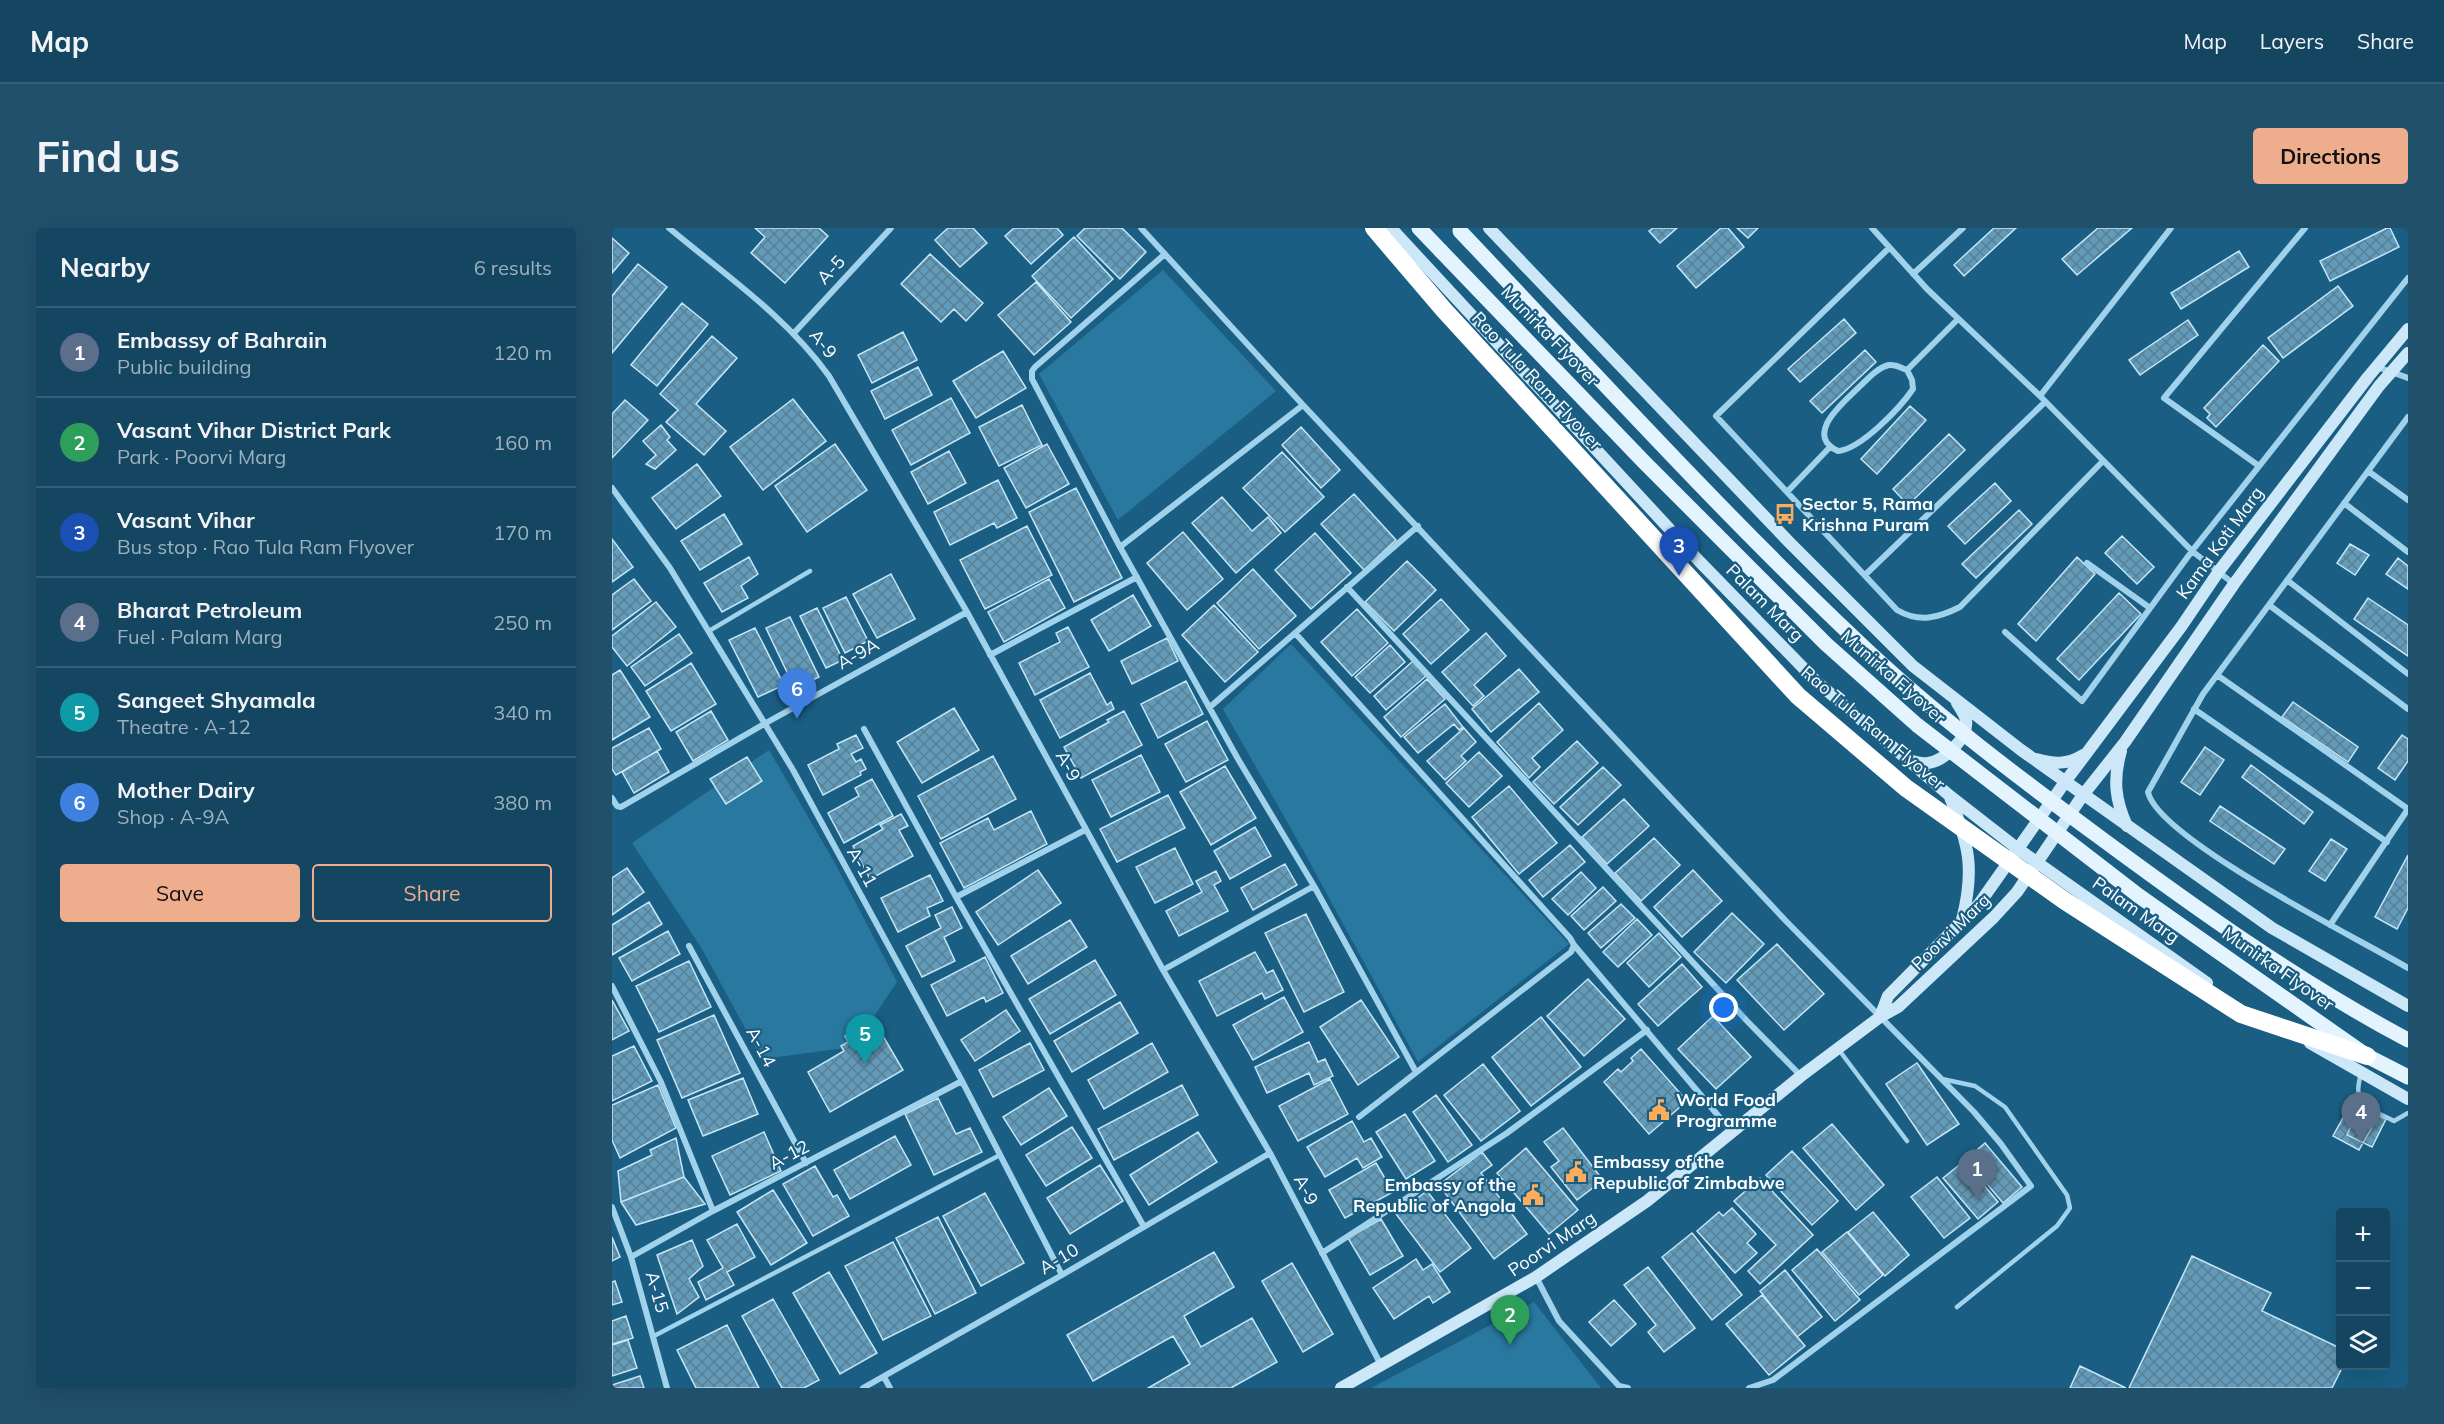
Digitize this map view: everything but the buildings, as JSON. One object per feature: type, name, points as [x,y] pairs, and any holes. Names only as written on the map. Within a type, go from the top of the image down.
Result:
[{"type":"highway","name":"Rao Tula Ram Flyover","points":[[1374,228],[1444,310],[1798,696],[1905,788],[2065,901],[2241,1014],[2364,1064]]},
{"type":"main road","name":"Palam Marg","points":[[1391,228],[1711,574],[1817,682],[1906,759],[2018,849],[2225,995],[2364,1064],[2408,1099]]},
{"type":"main road","name":"Munirka Flyover","points":[[1419,228],[1645,463],[1826,644],[1917,725],[2139,896],[2364,1064],[2408,1077]]},
{"type":"main road","points":[[1488,228],[1789,542],[1912,666],[2032,758],[2272,928],[2408,1006]]},
{"type":"main road","name":"Munirka Flyover","points":[[1459,229],[1687,471],[1855,639],[1930,706],[2032,788],[2168,888],[2253,947],[2361,1015],[2408,1040]]},
{"type":"main road","name":"Kama Koti Marg","points":[[2065,782],[2181,627],[2219,571],[2408,329]]},
{"type":"main road","name":"Kama Koti Marg","points":[[2083,795],[2125,742],[2234,584],[2392,371],[2408,353]]},
{"type":"main road","points":[[1906,759],[1928,763],[1943,756],[1956,746],[1964,733],[1966,720],[1956,699]]},
{"type":"main road","points":[[2125,742],[2115,772],[2117,796],[2127,826]]},
{"type":"main road","points":[[2032,758],[2058,763],[2072,762],[2088,752]]},
{"type":"main road","name":"Poorvi Marg","points":[[1880,1017],[1888,996],[1979,904],[2065,782]]},
{"type":"main road","name":"Poorvi Marg","points":[[1341,1388],[1536,1277],[1647,1201],[1801,1077],[1880,1017],[1898,1007],[1994,917],[2017,892],[2083,795]]},
{"type":"main road","points":[[1950,796],[1968,849],[1970,876],[1962,921]]},
{"type":"street","name":"A-9","points":[[669,228],[794,333],[813,353],[829,376],[967,612],[1163,970],[1270,1153],[1381,1365]]},
{"type":"street","name":"A-5","points":[[794,333],[891,228]]},
{"type":"street","points":[[1141,228],[1303,405],[1785,920],[1988,1128],[2031,1186],[1773,1380],[1749,1388]]},
{"type":"street","points":[[1872,228],[1913,274],[2040,396],[2192,550],[2234,584]]},
{"type":"street","points":[[1913,274],[1963,228]]},
{"type":"street","points":[[2040,396],[2171,228]]},
{"type":"street","points":[[2259,466],[2164,398],[2305,228]]},
{"type":"street","points":[[1889,248],[1716,416],[1900,612],[1914,618],[1927,619],[1944,615],[1960,607],[2103,461]]},
{"type":"street","points":[[1166,254],[1035,367],[1031,375],[1137,578],[1238,759],[1314,886],[1416,1072]]},
{"type":"street","points":[[2005,632],[2082,701],[2192,550],[2408,278]]},
{"type":"street","points":[[1907,370],[1958,318]]},
{"type":"street","points":[[1887,365],[1907,370],[1913,389],[1905,401],[1854,446],[1838,451],[1830,447],[1825,427],[1831,414],[1876,372],[1887,365]]},
{"type":"street","points":[[2377,367],[2408,378]]},
{"type":"street","points":[[1865,575],[2045,402]]},
{"type":"street","points":[[1120,547],[1303,405]]},
{"type":"street","points":[[2408,417],[2217,675],[2194,709],[2148,790],[2150,800],[2160,812],[2193,840],[2268,890],[2408,968]]},
{"type":"street","points":[[1787,492],[1830,447]]},
{"type":"street","points":[[2368,471],[2408,500]]},
{"type":"street","name":"A-11","points":[[612,488],[670,568],[793,770],[962,1081],[1062,1275]]},
{"type":"street","points":[[2344,503],[2408,552]]},
{"type":"street","points":[[1210,707],[1418,526]]},
{"type":"street","points":[[2086,563],[2150,608]]},
{"type":"street","points":[[990,655],[1137,578]]},
{"type":"street","points":[[2287,580],[2408,674]]},
{"type":"street","points":[[1347,587],[1738,1012],[1801,1077]]},
{"type":"street","points":[[2269,605],[2408,709]]},
{"type":"street","name":"A-9A","points":[[612,798],[617,806],[621,807],[764,724],[967,612]]},
{"type":"street","points":[[1295,633],[1570,938],[1732,1132]]},
{"type":"street","points":[[2217,675],[2408,809],[2330,925]]},
{"type":"street","points":[[2194,709],[2387,842]]},
{"type":"street","points":[[864,729],[956,897],[1143,1225]]},
{"type":"street","points":[[956,897],[1085,830]]},
{"type":"street","points":[[1163,970],[1314,886]]},
{"type":"street","points":[[1359,1117],[1571,952],[1574,945]]},
{"type":"street","name":"A-14","points":[[689,946],[806,1163]]},
{"type":"street","points":[[612,986],[661,1082],[713,1211]]},
{"type":"street","points":[[1322,1253],[1507,1133],[1647,1030]]},
{"type":"street","name":"A-12","points":[[631,1257],[713,1211],[962,1081]]},
{"type":"street","name":"A-10","points":[[863,1388],[1270,1153]]},
{"type":"street","name":"A-15","points":[[612,1207],[631,1257],[667,1388]]},
{"type":"street","points":[[1536,1277],[1559,1321],[1619,1387],[1628,1388]]},
{"type":"street","points":[[884,1377],[890,1388]]},
{"type":"lane","points":[[709,631],[810,571]]},
{"type":"lane","points":[[1839,1050],[1907,1141]]},
{"type":"lane","points":[[2364,1064],[2357,1095],[2363,1106],[2394,1121],[2408,1113]]},
{"type":"lane","points":[[1942,1079],[1975,1086],[2005,1107],[2067,1195],[2070,1208],[2057,1226],[1957,1307]]},
{"type":"lane","points":[[654,1336],[1000,1155]]},
{"type":"shaded area","points":[[1163,270],[1276,391],[1118,520],[1039,374]]},
{"type":"shaded area","points":[[1291,644],[1569,944],[1418,1062],[1303,850],[1223,709]]},
{"type":"shaded area","points":[[769,750],[836,865],[897,982],[853,1047],[762,1059],[702,949],[632,843]]},
{"type":"shaded area","points":[[1534,1302],[1601,1388],[1371,1388]]},
{"type":"place","name":"Sector 5, Rama Krishna Puram","points":[[1785,514]]},
{"type":"place","name":"Vasant Vihar","points":[[1679,576]]},
{"type":"place","name":"Mother Dairy","points":[[797,719]]},
{"type":"place","name":"Sangeet Shyamala","points":[[865,1064]]},
{"type":"place","name":"World Food Programme","points":[[1659,1110]]},
{"type":"place","name":"Bharat Petroleum","points":[[2361,1142]]},
{"type":"place","name":"Embassy of the Republic of Zimbabwe","points":[[1576,1172]]},
{"type":"place","name":"Embassy of the Republic of Angola","points":[[1533,1195]]},
{"type":"place","name":"Embassy of Bahrain","points":[[1977,1199]]},
{"type":"place","name":"Vasant Vihar District Park","points":[[1510,1345]]}]
